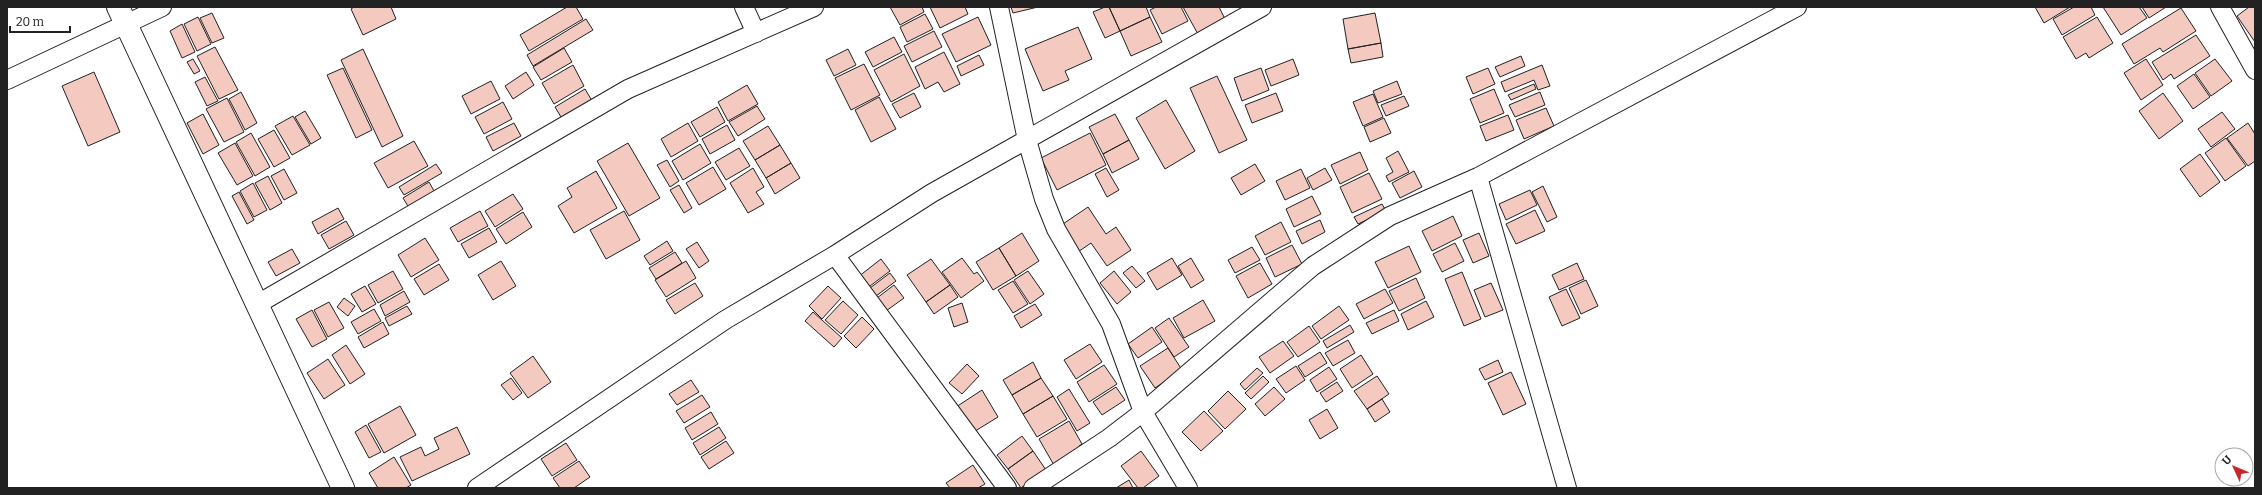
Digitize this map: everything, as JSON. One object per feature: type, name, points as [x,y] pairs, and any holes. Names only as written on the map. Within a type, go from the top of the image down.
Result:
[{"type":"street","points":[[7,80],[122,16],[162,7]]},
{"type":"street","points":[[744,7],[756,33]]},
{"type":"street","points":[[256,305],[628,89],[814,7]]},
{"type":"street","points":[[999,7],[1027,140],[1044,199],[1056,229],[1111,324],[1143,412],[1188,488]]},
{"type":"street","points":[[477,488],[725,320],[835,255],[932,193],[1262,7]]},
{"type":"street","points":[[1033,488],[1109,438],[1143,412],[1313,266],[1390,216],[1478,176],[1797,7]]},
{"type":"street","points":[[2220,7],[2255,70]]},
{"type":"street","points":[[122,16],[343,488]]},
{"type":"street","points":[[1478,176],[1567,488]]},
{"type":"street","points":[[835,255],[1007,488]]},
{"type":"building","points":[[354,7],[391,7],[396,19],[363,35],[351,9]]},
{"type":"building","points":[[567,7],[576,7],[583,19],[529,51],[520,35]]},
{"type":"building","points":[[890,7],[922,7],[924,12],[900,25]]},
{"type":"building","points":[[930,7],[965,7],[968,14],[940,28]]},
{"type":"building","points":[[1011,7],[1038,7],[1013,13]]},
{"type":"building","points":[[1109,7],[1120,31],[1105,38],[1093,12]]},
{"type":"building","points":[[1109,7],[1146,7],[1150,17],[1120,31]]},
{"type":"building","points":[[1156,7],[1181,7],[1188,21],[1162,34],[1150,10]]},
{"type":"building","points":[[1183,7],[1219,7],[1226,21],[1199,36]]},
{"type":"building","points":[[2035,7],[2070,7],[2044,23]]},
{"type":"building","points":[[2074,7],[2091,7],[2095,15],[2062,35],[2053,19]]},
{"type":"building","points":[[2103,7],[2139,7],[2147,18],[2121,35]]},
{"type":"building","points":[[2142,7],[2166,7],[2149,18]]},
{"type":"building","points":[[2249,7],[2255,7],[2255,42],[2237,16]]},
{"type":"building","points":[[2181,8],[2196,31],[2163,52],[2160,48],[2134,64],[2122,44]]},
{"type":"building","points":[[212,13],[224,38],[212,43],[200,18]]},
{"type":"building","points":[[1375,13],[1381,43],[1348,49],[1343,19]]},
{"type":"building","points":[[925,14],[933,29],[907,42],[900,27]]},
{"type":"building","points":[[198,17],[211,44],[197,51],[184,24]]},
{"type":"building","points":[[978,17],[991,45],[956,62],[942,34]]},
{"type":"building","points":[[1150,17],[1162,42],[1131,56],[1120,31]]},
{"type":"building","points":[[2097,17],[2113,43],[2089,58],[2086,53],[2076,59],[2063,37]]},
{"type":"building","points":[[586,19],[593,30],[533,66],[527,55]]},
{"type":"building","points":[[182,24],[195,52],[182,58],[170,31]]},
{"type":"building","points":[[1078,27],[1092,59],[1065,71],[1069,80],[1043,91],[1025,49]]},
{"type":"building","points":[[934,31],[942,47],[912,62],[904,46]]},
{"type":"building","points":[[2196,35],[2210,56],[2174,79],[2171,74],[2163,80],[2152,62]]},
{"type":"building","points":[[894,37],[902,52],[873,67],[865,52]]},
{"type":"building","points":[[1381,43],[1383,57],[1351,63],[1348,49]]},
{"type":"building","points":[[215,47],[238,90],[219,99],[197,56]]},
{"type":"building","points":[[564,48],[572,62],[541,80],[533,67]]},
{"type":"building","points":[[363,49],[403,136],[382,147],[341,60]]},
{"type":"building","points":[[848,49],[856,65],[834,76],[826,60]]},
{"type":"building","points":[[944,52],[960,84],[944,92],[938,82],[925,89],[915,67]]},
{"type":"building","points":[[904,54],[920,86],[891,102],[874,70]]},
{"type":"building","points":[[979,55],[984,65],[961,76],[957,66]]},
{"type":"building","points":[[1521,56],[1525,66],[1500,77],[1495,67]]},
{"type":"building","points":[[193,59],[200,71],[194,74],[187,62]]},
{"type":"building","points":[[1293,59],[1299,75],[1271,86],[1265,70]]},
{"type":"building","points":[[2146,59],[2163,85],[2141,100],[2124,73]]},
{"type":"building","points":[[2215,59],[2232,81],[2211,96],[2195,73]]},
{"type":"building","points":[[864,64],[880,95],[851,110],[835,78]]},
{"type":"building","points":[[573,65],[584,86],[554,104],[542,83]]},
{"type":"building","points":[[1542,65],[1550,86],[1538,90],[1534,80],[1505,92],[1501,82]]},
{"type":"building","points":[[343,68],[372,130],[356,138],[327,75]]},
{"type":"building","points":[[1261,68],[1269,90],[1242,101],[1234,78]]},
{"type":"building","points":[[1488,68],[1495,84],[1473,94],[1466,77]]},
{"type":"building","points":[[94,72],[120,132],[88,146],[62,86]]},
{"type":"building","points":[[526,72],[534,85],[513,99],[505,86]]},
{"type":"building","points":[[2194,74],[2210,97],[2193,109],[2177,86]]},
{"type":"building","points":[[1217,76],[1247,140],[1219,153],[1190,88]]},
{"type":"building","points":[[205,77],[218,101],[207,106],[195,82]]},
{"type":"building","points":[[491,81],[500,99],[471,114],[462,96]]},
{"type":"building","points":[[1397,81],[1402,94],[1378,103],[1373,91]]},
{"type":"building","points":[[1534,84],[1536,89],[1511,100],[1508,95]]},
{"type":"building","points":[[747,85],[758,104],[728,121],[718,102]]},
{"type":"building","points":[[585,89],[594,104],[564,122],[555,107]]},
{"type":"building","points":[[1494,89],[1504,113],[1480,123],[1470,99]]},
{"type":"building","points":[[241,92],[257,123],[245,130],[229,99]]},
{"type":"building","points":[[1540,92],[1545,105],[1515,117],[1509,105]]},
{"type":"building","points":[[914,93],[921,107],[900,118],[892,104]]},
{"type":"building","points":[[1276,93],[1283,111],[1252,123],[1245,105]]},
{"type":"building","points":[[2163,93],[2183,121],[2159,139],[2139,111]]},
{"type":"building","points":[[1373,94],[1383,117],[1363,126],[1353,102]]},
{"type":"building","points":[[1404,96],[1409,106],[1386,116],[1381,105]]},
{"type":"building","points":[[879,97],[896,129],[871,142],[855,110]]},
{"type":"building","points":[[227,98],[244,132],[224,142],[206,109]]},
{"type":"building","points":[[1166,100],[1195,151],[1165,169],[1136,118]]},
{"type":"building","points":[[503,102],[512,119],[484,134],[475,117]]},
{"type":"building","points":[[757,106],[765,119],[738,136],[729,122]]},
{"type":"building","points":[[717,107],[725,122],[700,137],[691,122]]},
{"type":"building","points":[[1546,108],[1554,126],[1524,139],[1516,120]]},
{"type":"building","points":[[305,111],[321,138],[311,144],[295,117]]},
{"type":"building","points":[[2222,112],[2235,129],[2211,147],[2198,129]]},
{"type":"building","points":[[203,114],[219,145],[203,154],[187,123]]},
{"type":"building","points":[[1115,114],[1129,140],[1103,154],[1089,127]]},
{"type":"building","points":[[1508,115],[1514,130],[1486,141],[1480,126]]},
{"type":"building","points":[[293,116],[310,145],[292,155],[275,126]]},
{"type":"building","points":[[1384,118],[1391,133],[1370,142],[1364,127]]},
{"type":"building","points":[[514,123],[521,136],[493,151],[486,137]]},
{"type":"building","points":[[688,123],[698,141],[671,157],[661,139]]},
{"type":"building","points":[[2248,123],[2255,134],[2255,161],[2248,166],[2227,138]]},
{"type":"building","points":[[727,125],[735,140],[710,154],[702,139]]},
{"type":"building","points":[[768,126],[780,145],[755,160],[743,141]]},
{"type":"building","points":[[274,130],[290,158],[274,167],[258,139]]},
{"type":"building","points":[[251,133],[270,167],[255,176],[236,142]]},
{"type":"building","points":[[1090,133],[1106,165],[1057,190],[1041,158]]},
{"type":"building","points":[[2226,138],[2246,166],[2225,181],[2205,153]]},
{"type":"building","points":[[1129,140],[1139,159],[1112,173],[1103,154]]},
{"type":"building","points":[[414,141],[428,166],[388,188],[374,163]]},
{"type":"building","points":[[235,143],[253,176],[237,185],[218,153]]},
{"type":"building","points":[[628,143],[660,198],[629,216],[597,161]]},
{"type":"building","points":[[700,144],[711,163],[683,180],[672,161]]},
{"type":"building","points":[[780,145],[791,163],[766,178],[755,160]]},
{"type":"building","points":[[739,148],[750,166],[726,180],[715,162]]},
{"type":"building","points":[[1398,151],[1409,172],[1389,182],[1386,176],[1393,172],[1386,158]]},
{"type":"building","points":[[1360,152],[1368,170],[1340,184],[1331,165]]},
{"type":"building","points":[[2200,154],[2220,182],[2200,197],[2180,169]]},
{"type":"building","points":[[667,160],[679,181],[670,187],[657,165]]},
{"type":"building","points":[[791,163],[800,178],[775,194],[766,178]]},
{"type":"building","points":[[436,164],[442,173],[404,195],[399,187]]},
{"type":"building","points":[[1255,164],[1265,181],[1241,195],[1231,178]]},
{"type":"building","points":[[713,167],[726,189],[699,205],[686,183]]},
{"type":"building","points":[[753,168],[764,187],[756,192],[764,204],[748,213],[730,183]]},
{"type":"building","points":[[1106,168],[1119,190],[1107,197],[1095,174]]},
{"type":"building","points":[[1325,168],[1332,180],[1313,190],[1307,178]]},
{"type":"building","points":[[284,169],[297,193],[284,200],[271,176]]},
{"type":"building","points":[[1301,169],[1310,188],[1285,200],[1276,181]]},
{"type":"building","points":[[596,171],[617,208],[574,233],[558,206],[572,197],[567,188]]},
{"type":"building","points":[[1414,171],[1422,187],[1400,198],[1392,183]]},
{"type":"building","points":[[1369,173],[1382,199],[1352,213],[1340,187]]},
{"type":"building","points":[[268,176],[282,203],[270,210],[255,183]]},
{"type":"building","points":[[429,182],[437,196],[411,211],[403,198]]},
{"type":"building","points":[[253,183],[267,210],[254,217],[240,191]]},
{"type":"building","points":[[679,185],[692,208],[684,213],[670,190]]},
{"type":"building","points":[[1543,186],[1557,217],[1547,222],[1532,192]]},
{"type":"building","points":[[1530,190],[1537,205],[1506,220],[1499,204]]},
{"type":"building","points":[[239,192],[254,220],[247,224],[232,196]]},
{"type":"building","points":[[513,194],[523,209],[495,227],[485,211]]},
{"type":"building","points":[[1312,196],[1321,214],[1294,227],[1286,209]]},
{"type":"building","points":[[1382,204],[1386,211],[1358,224],[1354,217]]},
{"type":"building","points":[[1088,207],[1106,234],[1116,227],[1131,250],[1107,266],[1091,243],[1075,254],[1057,228]]},
{"type":"building","points":[[338,208],[344,219],[318,234],[312,222]]},
{"type":"building","points":[[1535,210],[1545,231],[1516,244],[1506,224]]},
{"type":"building","points":[[480,211],[488,226],[458,242],[450,228]]},
{"type":"building","points":[[624,211],[640,240],[606,259],[590,230]]},
{"type":"building","points":[[523,212],[532,227],[506,244],[496,229]]},
{"type":"building","points":[[1453,216],[1462,236],[1432,251],[1422,231]]},
{"type":"building","points":[[1320,220],[1325,232],[1302,244],[1296,231]]},
{"type":"building","points":[[346,221],[354,235],[329,249],[321,235]]},
{"type":"building","points":[[1281,222],[1291,242],[1265,255],[1255,236]]},
{"type":"building","points":[[489,228],[497,242],[469,258],[461,244]]},
{"type":"building","points":[[1022,233],[1039,261],[1016,276],[999,248]]},
{"type":"building","points":[[1479,233],[1489,256],[1473,263],[1463,240]]},
{"type":"building","points":[[425,238],[439,260],[411,277],[398,255]]},
{"type":"building","points":[[667,241],[673,251],[650,265],[644,256]]},
{"type":"building","points":[[697,242],[709,261],[699,268],[686,249]]},
{"type":"building","points":[[1455,243],[1464,261],[1442,272],[1433,254]]},
{"type":"building","points":[[1292,245],[1302,264],[1275,277],[1266,258]]},
{"type":"building","points":[[1409,246],[1421,272],[1388,288],[1375,262]]},
{"type":"building","points":[[1252,247],[1260,260],[1235,273],[1228,260]]},
{"type":"building","points":[[999,248],[1016,276],[993,290],[976,262]]},
{"type":"building","points":[[292,249],[300,263],[276,276],[268,262]]},
{"type":"building","points":[[675,252],[682,263],[656,279],[649,268]]},
{"type":"building","points":[[962,258],[974,274],[977,272],[984,281],[961,298],[942,272]]},
{"type":"building","points":[[1172,258],[1182,275],[1157,290],[1147,273]]},
{"type":"building","points":[[1191,258],[1204,280],[1191,288],[1178,266]]},
{"type":"building","points":[[881,259],[890,271],[866,289],[858,277]]},
{"type":"building","points":[[931,259],[950,285],[926,302],[907,275]]},
{"type":"building","points":[[501,261],[516,286],[493,300],[478,275]]},
{"type":"building","points":[[686,261],[696,278],[666,297],[655,280]]},
{"type":"building","points":[[1260,263],[1272,284],[1248,298],[1236,276]]},
{"type":"building","points":[[1577,263],[1584,279],[1559,290],[1552,275]]},
{"type":"building","points":[[439,264],[449,280],[424,295],[414,279]]},
{"type":"building","points":[[1132,266],[1145,281],[1136,288],[1123,273]]},
{"type":"building","points":[[393,271],[403,289],[378,303],[368,285]]},
{"type":"building","points":[[1028,271],[1044,294],[1030,304],[1014,280]]},
{"type":"building","points":[[1114,271],[1131,292],[1117,304],[1100,283]]},
{"type":"building","points":[[1462,272],[1481,319],[1464,326],[1445,279]]},
{"type":"building","points":[[890,273],[896,281],[876,296],[870,288]]},
{"type":"building","points":[[1416,278],[1425,298],[1399,311],[1389,291]]},
{"type":"building","points":[[1586,280],[1598,306],[1581,314],[1569,288]]},
{"type":"building","points":[[1013,281],[1028,304],[1013,313],[998,290]]},
{"type":"building","points":[[695,283],[703,296],[675,314],[666,300]]},
{"type":"building","points":[[1491,283],[1503,310],[1485,317],[1474,290]]},
{"type":"building","points":[[894,285],[904,298],[886,311],[877,298]]},
{"type":"building","points":[[950,285],[958,297],[934,314],[926,302]]},
{"type":"building","points":[[365,286],[376,304],[362,312],[351,294]]},
{"type":"building","points":[[828,286],[841,298],[822,319],[809,306]]},
{"type":"building","points":[[1385,289],[1393,303],[1364,319],[1356,304]]},
{"type":"building","points":[[1566,289],[1580,318],[1562,326],[1549,297]]},
{"type":"building","points":[[404,291],[410,302],[385,316],[380,305]]},
{"type":"building","points":[[344,298],[355,306],[348,316],[337,307]]},
{"type":"building","points":[[1203,300],[1215,321],[1184,338],[1173,318]]},
{"type":"building","points":[[843,301],[858,315],[841,334],[825,320]]},
{"type":"building","points":[[1426,301],[1434,317],[1408,330],[1401,314]]},
{"type":"building","points":[[329,302],[344,328],[328,337],[314,310]]},
{"type":"building","points":[[962,303],[968,322],[954,327],[948,308]]},
{"type":"building","points":[[1035,304],[1042,315],[1021,328],[1014,316]]},
{"type":"building","points":[[407,306],[412,314],[389,326],[385,318]]},
{"type":"building","points":[[1339,306],[1349,320],[1321,339],[1312,326]]},
{"type":"building","points":[[374,309],[381,321],[358,334],[351,322]]},
{"type":"building","points":[[312,310],[327,339],[312,347],[296,319]]},
{"type":"building","points":[[1394,310],[1399,321],[1372,334],[1366,323]]},
{"type":"building","points":[[813,312],[842,338],[834,347],[805,321]]},
{"type":"building","points":[[862,317],[874,329],[856,348],[844,336]]},
{"type":"building","points":[[1169,318],[1189,347],[1174,357],[1155,328]]},
{"type":"building","points":[[383,322],[389,334],[364,348],[358,337]]},
{"type":"building","points":[[1350,325],[1354,332],[1327,348],[1323,341]]},
{"type":"building","points":[[1309,326],[1320,342],[1298,357],[1287,342]]},
{"type":"building","points":[[1152,327],[1162,342],[1138,358],[1128,344]]},
{"type":"building","points":[[1348,340],[1355,353],[1333,366],[1325,353]]},
{"type":"building","points":[[1283,341],[1294,356],[1270,373],[1259,357]]},
{"type":"building","points":[[1090,344],[1102,362],[1076,379],[1064,360]]},
{"type":"building","points":[[346,345],[365,374],[350,384],[332,355]]},
{"type":"building","points":[[1168,348],[1182,370],[1155,388],[1140,366]]},
{"type":"building","points":[[1320,352],[1327,363],[1305,377],[1298,366]]},
{"type":"building","points":[[1361,355],[1373,374],[1352,388],[1340,369]]},
{"type":"building","points":[[533,356],[551,382],[528,398],[510,373]]},
{"type":"building","points":[[328,359],[345,385],[324,399],[307,373]]},
{"type":"building","points":[[1498,360],[1503,372],[1485,380],[1479,369]]},
{"type":"building","points":[[1033,362],[1041,378],[1012,395],[1003,380]]},
{"type":"building","points":[[967,364],[979,376],[962,394],[949,383]]},
{"type":"building","points":[[1104,365],[1117,384],[1089,402],[1077,382]]},
{"type":"building","points":[[1296,366],[1305,380],[1286,393],[1276,379]]},
{"type":"building","points":[[1329,367],[1337,379],[1317,392],[1310,380]]},
{"type":"building","points":[[1257,368],[1263,373],[1245,390],[1240,384]]},
{"type":"building","points":[[1511,372],[1526,404],[1503,415],[1488,383]]},
{"type":"building","points":[[1263,376],[1269,382],[1251,399],[1245,393]]},
{"type":"building","points":[[1377,376],[1389,394],[1367,409],[1354,391]]},
{"type":"building","points":[[511,378],[522,393],[513,400],[501,385]]},
{"type":"building","points":[[1041,378],[1053,396],[1023,414],[1012,395]]},
{"type":"building","points":[[691,380],[699,392],[677,405],[669,394]]},
{"type":"building","points":[[1337,382],[1343,391],[1326,402],[1320,393]]},
{"type":"building","points":[[1116,387],[1125,400],[1102,415],[1093,402]]},
{"type":"building","points":[[1274,387],[1285,399],[1265,416],[1255,404]]},
{"type":"building","points":[[1069,389],[1090,423],[1077,431],[1057,397]]},
{"type":"building","points":[[982,390],[998,417],[972,433],[956,407]]},
{"type":"building","points":[[1228,391],[1246,409],[1225,429],[1208,411]]},
{"type":"building","points":[[702,395],[710,407],[684,423],[676,411]]},
{"type":"building","points":[[1053,396],[1067,419],[1037,437],[1023,414]]},
{"type":"building","points":[[1382,399],[1390,412],[1375,422],[1367,409]]},
{"type":"building","points":[[400,406],[416,435],[384,453],[368,424]]},
{"type":"building","points":[[1327,409],[1338,428],[1320,439],[1309,420]]},
{"type":"building","points":[[1204,411],[1223,431],[1201,451],[1182,432]]},
{"type":"building","points":[[711,412],[718,424],[692,440],[685,428]]},
{"type":"building","points":[[1069,421],[1082,444],[1079,446],[1082,451],[1055,467],[1039,439]]},
{"type":"building","points":[[366,425],[381,452],[369,458],[355,432]]},
{"type":"building","points":[[457,427],[470,454],[412,481],[400,457],[421,447],[425,456],[439,449],[434,438]]},
{"type":"building","points":[[719,427],[726,438],[700,455],[693,443]]},
{"type":"building","points":[[1022,436],[1033,451],[1008,469],[997,455]]},
{"type":"building","points":[[726,441],[734,453],[709,469],[701,457]]},
{"type":"building","points":[[566,443],[577,460],[552,476],[541,459]]},
{"type":"building","points":[[1033,451],[1046,470],[1021,488],[1008,469]]},
{"type":"building","points":[[1141,451],[1159,476],[1143,488],[1138,488],[1121,466]]},
{"type":"building","points":[[394,457],[411,485],[406,488],[378,488],[369,473]]},
{"type":"building","points":[[579,461],[590,477],[574,488],[560,488],[553,478]]},
{"type":"building","points":[[973,465],[985,484],[978,488],[950,488],[946,483]]},
{"type":"building","points":[[1129,480],[1133,488],[1116,488]]}]
